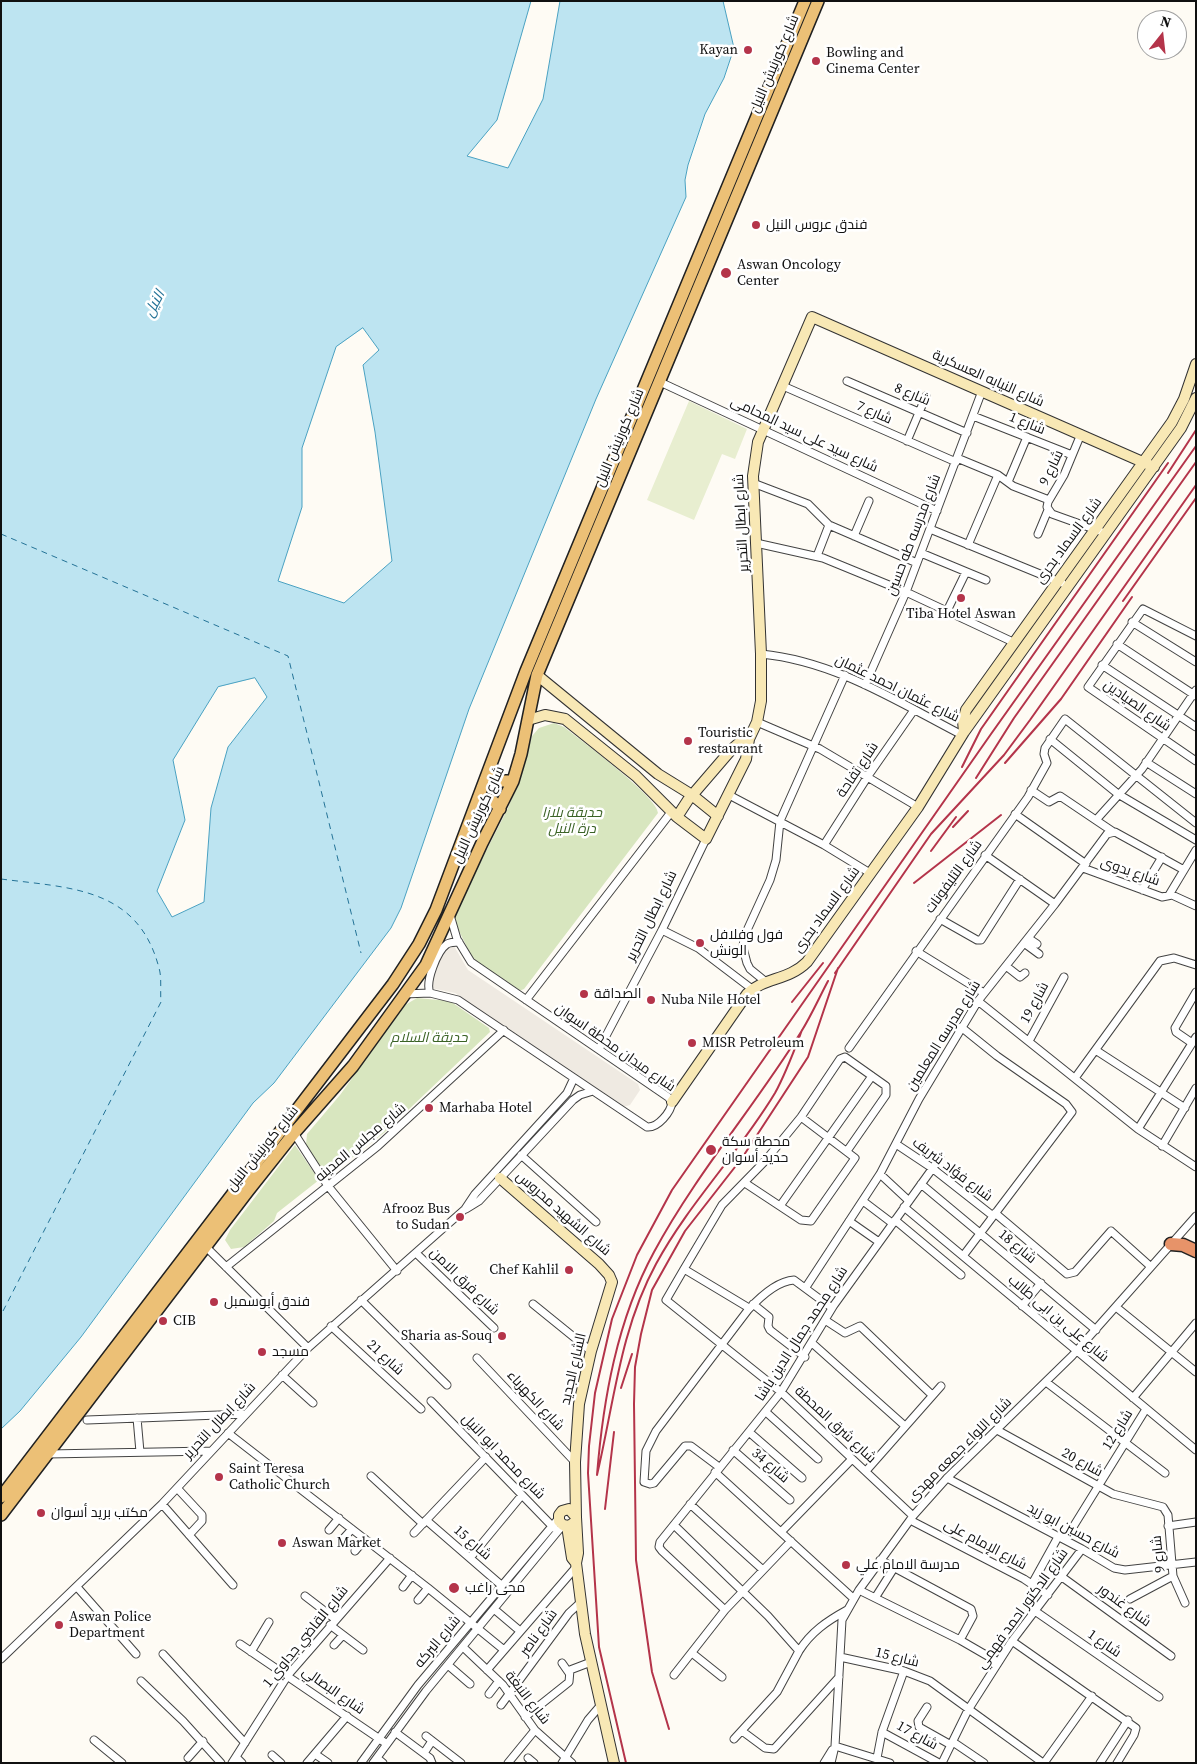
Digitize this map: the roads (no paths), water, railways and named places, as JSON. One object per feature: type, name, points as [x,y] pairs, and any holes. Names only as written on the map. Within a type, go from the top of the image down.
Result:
[{"type":"highway","points":[[1171,1244],[1183,1245],[1196,1251]]},
{"type":"main road","name":"شارع كورنيش النيل","points":[[1,1497],[345,1048],[402,971],[419,944],[436,910],[489,774],[526,671],[805,1]]},
{"type":"main road","name":"شارع كورنيش النيل","points":[[1,1515],[294,1133],[345,1076],[426,965],[473,862],[513,781],[537,674],[818,1]]},
{"type":"main road","points":[[489,774],[500,781],[513,781]]},
{"type":"main road","points":[[478,801],[492,801],[500,809]]},
{"type":"main road","points":[[345,1048],[344,1054],[350,1058],[362,1047],[368,1046]]},
{"type":"street","name":"شارع ابطال التحرير","points":[[600,1049],[662,930],[748,755],[749,739],[757,722],[761,701],[762,654],[753,483],[754,456],[762,430],[812,317]]},
{"type":"street","name":"شارع النيابه العسكرية","points":[[812,317],[1154,467]]},
{"type":"street","name":"شارع السماد بحرى","points":[[1100,532],[1144,462],[1176,416],[1193,386],[1196,364]]},
{"type":"street","name":"شارع 8","points":[[848,381],[967,432]]},
{"type":"street","name":"شارع سيد على سيد المحامى","points":[[660,382],[937,511]]},
{"type":"street","name":"شارع 7","points":[[783,386],[907,441],[998,475],[1008,482],[1049,500]]},
{"type":"street","name":"شارع مدرسه طه حسين","points":[[865,685],[906,592],[982,391]]},
{"type":"street","points":[[907,441],[926,396]]},
{"type":"street","name":"شارع السماد بحرى","points":[[963,733],[963,721],[966,710],[1014,642],[1100,532],[1154,467],[1180,428],[1196,398]]},
{"type":"street","name":"شارع 1","points":[[973,416],[1072,455]]},
{"type":"street","name":"شارع 9","points":[[1038,534],[1048,510],[1049,500],[1064,475],[1081,434]]},
{"type":"street","points":[[1008,482],[1027,437]]},
{"type":"street","points":[[968,545],[998,475]]},
{"type":"street","points":[[753,483],[808,504],[829,526],[917,563]]},
{"type":"street","points":[[854,536],[869,501]]},
{"type":"street","points":[[1048,510],[1052,514],[1100,532]]},
{"type":"street","points":[[817,556],[829,526]]},
{"type":"street","points":[[930,529],[1062,583]]},
{"type":"street","points":[[756,543],[817,556],[906,592],[1014,642]]},
{"type":"street","points":[[921,553],[986,580]]},
{"type":"street","points":[[947,611],[966,572]]},
{"type":"street","name":"شارع السماد بحرى","points":[[672,1102],[752,989],[766,982],[788,976],[807,962],[918,807],[963,733],[1062,583]]},
{"type":"street","points":[[1196,636],[1144,609],[1132,622],[1102,665],[1196,727]]},
{"type":"street","points":[[1132,622],[1196,662]]},
{"type":"street","points":[[1096,820],[1164,740],[1195,694],[1117,644]]},
{"type":"street","name":"شارع عثمان احمد عثمان","points":[[762,654],[804,661],[845,675],[963,733]]},
{"type":"street","name":"شارع الصيادين","points":[[1102,665],[1088,685],[1089,688],[1196,761]]},
{"type":"street","points":[[537,674],[658,774],[692,795],[718,816]]},
{"type":"street","points":[[766,982],[750,969],[743,943],[748,927],[770,880],[776,860],[780,821],[845,675]]},
{"type":"street","name":"شارع تفاحة","points":[[824,845],[868,776],[914,710]]},
{"type":"street","points":[[528,720],[544,715],[565,719],[636,776],[675,814],[706,839]]},
{"type":"street","name":"شارع التليفونات","points":[[848,1048],[1031,790],[1046,763],[1044,750],[1064,719],[1067,719],[1136,775]]},
{"type":"street","points":[[757,722],[813,746],[868,776],[918,807]]},
{"type":"street","name":"شارع ابطال التحرير","points":[[675,814],[735,746],[749,739]]},
{"type":"street","points":[[1050,740],[1118,794],[1196,840]]},
{"type":"street","points":[[1146,762],[1196,794]]},
{"type":"street","points":[[1136,775],[1196,823]]},
{"type":"street","points":[[1031,790],[1048,802],[1060,796],[1112,831],[1184,870]]},
{"type":"street","points":[[729,795],[824,845],[870,873]]},
{"type":"street","points":[[526,1000],[675,814]]},
{"type":"street","name":"شارع بدوى","points":[[1015,814],[1084,866],[1142,890],[1162,897],[1170,895],[1196,906]]},
{"type":"street","name":"شارع مدرسه المعلمين","points":[[806,1287],[880,1174],[961,1027],[978,1001],[1055,904],[1106,834],[1112,831]]},
{"type":"street","points":[[1170,895],[1184,870],[1193,860],[1196,850]]},
{"type":"street","points":[[985,855],[1055,904]]},
{"type":"street","points":[[1142,890],[1162,857]]},
{"type":"street","points":[[940,919],[981,940],[1020,879]]},
{"type":"street","name":"شارع ميدان محطة اسوان","points":[[404,994],[430,992],[458,1000],[644,1126],[650,1128],[657,1125],[670,1108],[672,1102],[600,1049],[472,962],[459,942],[450,915]]},
{"type":"street","points":[[662,930],[704,952],[752,989]]},
{"type":"street","points":[[1026,940],[1037,944]]},
{"type":"street","points":[[1026,940],[1038,954]]},
{"type":"street","points":[[430,992],[428,977],[444,947],[450,943],[459,942]]},
{"type":"street","points":[[916,951],[984,993]]},
{"type":"street","points":[[1075,1078],[1097,1051],[1160,961],[1174,958],[1196,965]]},
{"type":"street","points":[[1006,966],[1020,977],[1025,973]]},
{"type":"street","name":"شارع 19","points":[[1030,1041],[1064,977]]},
{"type":"street","points":[[1138,1129],[1194,1040],[1176,1032],[1175,1028],[1196,992]]},
{"type":"street","points":[[978,1001],[1138,1129],[1196,1167]]},
{"type":"street","points":[[961,1027],[1071,1110],[1071,1114],[963,1256]]},
{"type":"street","name":"شارع مجلس المدينه","points":[[226,1267],[418,1112],[504,1030]]},
{"type":"street","points":[[1097,1051],[1160,1094],[1185,1108]]},
{"type":"street","points":[[805,1356],[770,1330],[768,1326],[769,1317],[684,1269],[719,1210],[745,1183],[801,1117],[843,1058],[848,1058],[888,1089],[886,1095],[847,1151]]},
{"type":"street","points":[[780,1206],[872,1076]]},
{"type":"street","name":"شارع ابطال التحرير","points":[[466,1209],[475,1194],[567,1093],[574,1078]]},
{"type":"street","points":[[1162,1146],[1196,1088]]},
{"type":"street","name":"شارع ابطال التحرير","points":[[1,1659],[162,1504],[308,1348],[466,1209],[479,1201],[576,1097],[593,1091]]},
{"type":"street","points":[[745,1183],[801,1220],[811,1221],[854,1159],[854,1156],[801,1117]]},
{"type":"street","points":[[294,1133],[328,1186],[397,1271]]},
{"type":"street","name":"شارع فؤاد شريف","points":[[896,1144],[994,1214],[1067,1274],[1075,1272],[1111,1231],[1150,1266]]},
{"type":"street","points":[[521,1155],[596,1222]]},
{"type":"street","name":"شارع محمد جمال الدين باشا","points":[[725,1610],[662,1551],[659,1547],[660,1542],[781,1392],[805,1356],[832,1308],[940,1158]]},
{"type":"street","name":"شارع على بن ابى طالب","points":[[880,1174],[906,1204],[963,1256],[1196,1450]]},
{"type":"street","name":"شارع الشهيد محروس","points":[[500,1178],[607,1272]]},
{"type":"street","name":"شارع 18","points":[[921,1184],[1096,1330]]},
{"type":"street","points":[[863,1201],[894,1221],[961,1275]]},
{"type":"street","name":"شارع اللواء جمعه مهدى","points":[[831,1763],[835,1746],[842,1620],[853,1598],[911,1518],[947,1478],[1076,1352],[1196,1216]]},
{"type":"street","points":[[850,1221],[879,1242]]},
{"type":"street","points":[[206,1247],[308,1348]]},
{"type":"street","name":"شارع فرق الامن","points":[[417,1254],[494,1328]]},
{"type":"street","name":"شارع شرق المحطة","points":[[684,1269],[666,1300],[781,1392],[866,1472],[911,1518]]},
{"type":"street","name":"الشارع الجديد","points":[[607,1272],[612,1286],[591,1351],[579,1404],[575,1477],[564,1522],[578,1550],[577,1564],[581,1602],[591,1662],[614,1763]]},
{"type":"street","points":[[832,1308],[794,1280],[786,1281],[761,1296],[722,1344],[647,1446],[644,1482],[654,1483],[685,1446],[691,1446],[853,1598]]},
{"type":"street","points":[[1022,1306],[1041,1283]]},
{"type":"street","points":[[361,1300],[447,1385]]},
{"type":"street","points":[[533,1304],[591,1351]]},
{"type":"street","points":[[1116,1307],[1196,1372]]},
{"type":"street","points":[[825,1320],[845,1333],[857,1326],[863,1328],[932,1396]]},
{"type":"street","points":[[1133,1398],[1196,1323]]},
{"type":"street","name":"شارع 21","points":[[332,1326],[421,1409]]},
{"type":"street","points":[[812,1343],[905,1426]]},
{"type":"street","name":"شارع الكهرباء","points":[[476,1358],[575,1462]]},
{"type":"street","points":[[282,1375],[314,1403]]},
{"type":"street","points":[[1046,1382],[1166,1474]]},
{"type":"street","points":[[866,1472],[941,1386]]},
{"type":"street","name":"شارع محمد ابو النيل","points":[[431,1401],[522,1495],[564,1522]]},
{"type":"street","name":"شارع 12","points":[[1032,1584],[1146,1409]]},
{"type":"street","points":[[766,1412],[818,1459]]},
{"type":"street","points":[[87,1420],[245,1414]]},
{"type":"street","points":[[137,1418],[140,1452]]},
{"type":"street","name":"شارع 20","points":[[997,1430],[1097,1486],[1127,1499],[1159,1504]]},
{"type":"street","points":[[228,1432],[412,1575],[504,1650]]},
{"type":"street","points":[[749,1432],[802,1478]]},
{"type":"street","name":"شارع 34","points":[[733,1450],[790,1500]]},
{"type":"street","points":[[48,1454],[211,1451]]},
{"type":"street","points":[[414,1533],[486,1457]]},
{"type":"street","points":[[781,1532],[852,1459]]},
{"type":"street","name":"شارع 15","points":[[371,1476],[424,1522],[501,1584]]},
{"type":"street","name":"شارع حسين ابو زيد","points":[[947,1478],[1082,1548],[1119,1570],[1196,1562]]},
{"type":"street","points":[[177,1488],[202,1515],[202,1521],[189,1535]]},
{"type":"street","points":[[470,1558],[522,1495]]},
{"type":"street","points":[[162,1504],[233,1585]]},
{"type":"street","points":[[690,1504],[762,1570]]},
{"type":"street","name":"شارع 9","points":[[1159,1504],[1166,1510],[1173,1576],[1184,1603]]},
{"type":"street","points":[[329,1530],[339,1518]]},
{"type":"street","name":"شارع الإمام على","points":[[911,1518],[1032,1584],[1048,1595]]},
{"type":"street","name":"شارع البركه","points":[[362,1763],[378,1738],[418,1685],[501,1584],[564,1522]]},
{"type":"street","name":"شارع البركه","points":[[375,1760],[448,1665],[564,1522]]},
{"type":"street","points":[[1168,1526],[1196,1522]]},
{"type":"street","points":[[674,1524],[799,1651]]},
{"type":"street","points":[[341,1541],[352,1529]]},
{"type":"street","points":[[355,1551],[365,1539]]},
{"type":"street","points":[[674,1675],[725,1610],[791,1541]]},
{"type":"street","name":"شارع الدكتور احمد فهمي","points":[[940,1763],[968,1710],[998,1662],[1082,1548]]},
{"type":"street","name":"شارع القاضي جداوي 1","points":[[234,1760],[288,1675],[390,1558]]},
{"type":"street","points":[[880,1560],[973,1611],[973,1616],[960,1640]]},
{"type":"street","points":[[487,1670],[577,1564]]},
{"type":"street","points":[[875,1598],[894,1568]]},
{"type":"street","points":[[403,1587],[412,1575]]},
{"type":"street","points":[[1130,1599],[1173,1576]]},
{"type":"street","name":"شارع غندور","points":[[1062,1577],[1171,1656]]},
{"type":"street","points":[[77,1587],[136,1654]]},
{"type":"street","points":[[418,1600],[428,1588]]},
{"type":"street","points":[[859,1590],[960,1640],[998,1662]]},
{"type":"street","points":[[306,1596],[335,1619]]},
{"type":"street","name":"شارع ناصر","points":[[501,1705],[569,1613],[581,1602]]},
{"type":"street","points":[[494,1609],[520,1631]]},
{"type":"street","points":[[734,1739],[777,1692],[808,1637],[820,1626],[847,1610]]},
{"type":"street","name":"شارع 1","points":[[1035,1611],[1159,1697]]},
{"type":"street","points":[[251,1652],[269,1622]]},
{"type":"street","points":[[330,1626],[363,1650]]},
{"type":"street","points":[[334,1645],[343,1635]]},
{"type":"street","points":[[1012,1641],[1128,1720],[1137,1730],[1117,1763]]},
{"type":"street","name":"شارع البصالي","points":[[240,1644],[387,1744]]},
{"type":"street","name":"شارع النبغة","points":[[463,1647],[510,1694],[535,1730],[564,1760],[572,1763]]},
{"type":"street","points":[[692,1653],[722,1677]]},
{"type":"street","points":[[163,1654],[245,1743]]},
{"type":"street","name":"شارع 15","points":[[840,1657],[904,1671],[930,1681],[1044,1763]]},
{"type":"street","points":[[569,1673],[572,1669],[591,1662]]},
{"type":"street","points":[[525,1717],[569,1682],[569,1673],[562,1663]]},
{"type":"street","points":[[448,1665],[470,1684]]},
{"type":"street","points":[[877,1758],[882,1732],[904,1671]]},
{"type":"street","points":[[742,1731],[765,1748],[774,1749],[839,1677]]},
{"type":"street","points":[[141,1681],[203,1742],[221,1763]]},
{"type":"street","points":[[489,1694],[498,1681]]},
{"type":"street","points":[[1044,1763],[1092,1696]]},
{"type":"street","points":[[564,1760],[588,1720],[600,1706]]},
{"type":"street","points":[[927,1707],[918,1721],[919,1726],[952,1743],[984,1763]]},
{"type":"street","points":[[307,1763],[347,1716]]},
{"type":"street","points":[[1100,1763],[1128,1720]]},
{"type":"street","points":[[508,1763],[535,1730]]},
{"type":"street","points":[[395,1732],[429,1758],[432,1741]]},
{"type":"street","name":"شارع 17","points":[[882,1732],[940,1763]]},
{"type":"street","points":[[426,1736],[461,1763]]},
{"type":"street","points":[[94,1740],[122,1763]]},
{"type":"street","points":[[188,1758],[203,1742]]},
{"type":"street","points":[[835,1746],[890,1763]]},
{"type":"street","name":"شارع اللواء جمعه مهدى","points":[[824,1763],[835,1746]]},
{"type":"street","points":[[315,1754],[328,1763]]},
{"type":"street","points":[[272,1755],[281,1763]]},
{"type":"street","points":[[528,1758],[534,1763]]},
{"type":"street","points":[[234,1760],[242,1763]]},
{"type":"street","points":[[375,1760],[384,1763]]},
{"type":"water","name":"النيل","points":[[1,1],[531,1],[497,120],[467,156],[508,168],[543,99],[560,1],[723,1],[734,48],[724,78],[705,114],[688,165],[685,180],[686,197],[596,399],[469,709],[401,908],[391,928],[274,1083],[253,1103],[81,1337],[20,1411],[1,1429]],"holes":[[[363,328],[379,350],[363,365],[375,432],[392,561],[344,603],[278,581],[302,507],[302,448],[336,347]],[[255,678],[267,697],[228,747],[211,808],[204,902],[172,917],[157,891],[185,820],[173,760],[218,687]]]},
{"type":"railway","points":[[1168,473],[1196,430]]},
{"type":"railway","points":[[626,1763],[599,1647],[588,1473],[595,1393],[612,1319],[637,1255],[672,1190],[991,734],[1196,446]]},
{"type":"railway","points":[[976,778],[1014,718],[1196,462]]},
{"type":"railway","points":[[962,767],[981,729],[1168,463]]},
{"type":"railway","points":[[835,973],[931,834],[1004,755],[1030,720],[1196,485]]},
{"type":"railway","points":[[1123,601],[1196,498]]},
{"type":"railway","points":[[1005,763],[1061,699],[1132,597]]},
{"type":"railway","points":[[953,827],[968,811]]},
{"type":"railway","points":[[914,883],[1001,815]]},
{"type":"railway","points":[[931,851],[956,817]]},
{"type":"railway","points":[[792,1002],[823,963]]},
{"type":"railway","points":[[669,1729],[652,1672],[636,1560],[634,1404],[635,1367],[641,1334],[652,1290],[685,1231],[742,1158],[808,1057],[838,968]]},
{"type":"railway","points":[[802,1030],[799,1038],[793,1054],[775,1093],[746,1136],[683,1220],[656,1264],[644,1289],[634,1315],[619,1367],[597,1475],[603,1418],[614,1361],[630,1305],[641,1278],[670,1223],[783,1060],[801,1032],[805,1026],[828,981]]},
{"type":"railway","points":[[621,1388],[632,1354]]},
{"type":"railway","points":[[605,1509],[614,1432]]},
{"type":"place","name":"Kayan","points":[[748,50]]},
{"type":"place","name":"Bowling and Cinema Center","points":[[816,61]]},
{"type":"place","name":"فندق عروس النيل","points":[[756,225]]},
{"type":"place","name":"Aswan Oncology Center","points":[[726,273]]},
{"type":"place","name":"Tiba Hotel Aswan","points":[[961,598]]},
{"type":"place","name":"Touristic restaurant","points":[[688,741]]},
{"type":"place","name":"فول وفلافل الونش","points":[[700,943]]},
{"type":"place","name":"الصداقة","points":[[584,994]]},
{"type":"place","name":"Nuba Nile Hotel","points":[[651,1000]]},
{"type":"place","name":"MISR Petroleum","points":[[692,1043]]},
{"type":"place","name":"Marhaba Hotel","points":[[429,1108]]},
{"type":"place","name":"محطة سكة حديد أسوان","points":[[711,1150]]},
{"type":"place","name":"Afrooz Bus to Sudan","points":[[460,1217]]},
{"type":"place","name":"Chef Kahlil","points":[[569,1270]]},
{"type":"place","name":"فندق أبوسمبل","points":[[214,1302]]},
{"type":"place","name":"CIB","points":[[163,1321]]},
{"type":"place","name":"Sharia as-Souq","points":[[502,1336]]},
{"type":"place","name":"مسجد","points":[[262,1352]]},
{"type":"place","name":"Saint Teresa Catholic Church","points":[[219,1477]]},
{"type":"place","name":"مكتب بريد أسوان","points":[[41,1513]]},
{"type":"place","name":"Aswan Market","points":[[282,1543]]},
{"type":"place","name":"مدرسة الامام علي","points":[[846,1565]]},
{"type":"place","name":"محى راغب","points":[[454,1588]]},
{"type":"place","name":"Aswan Police Department","points":[[59,1625]]},
{"type":"park label","name":"حديقة بلازا درة النيل","points":[[572,822]]},
{"type":"park label","name":"حديقة السلام","points":[[429,1038]]}]
